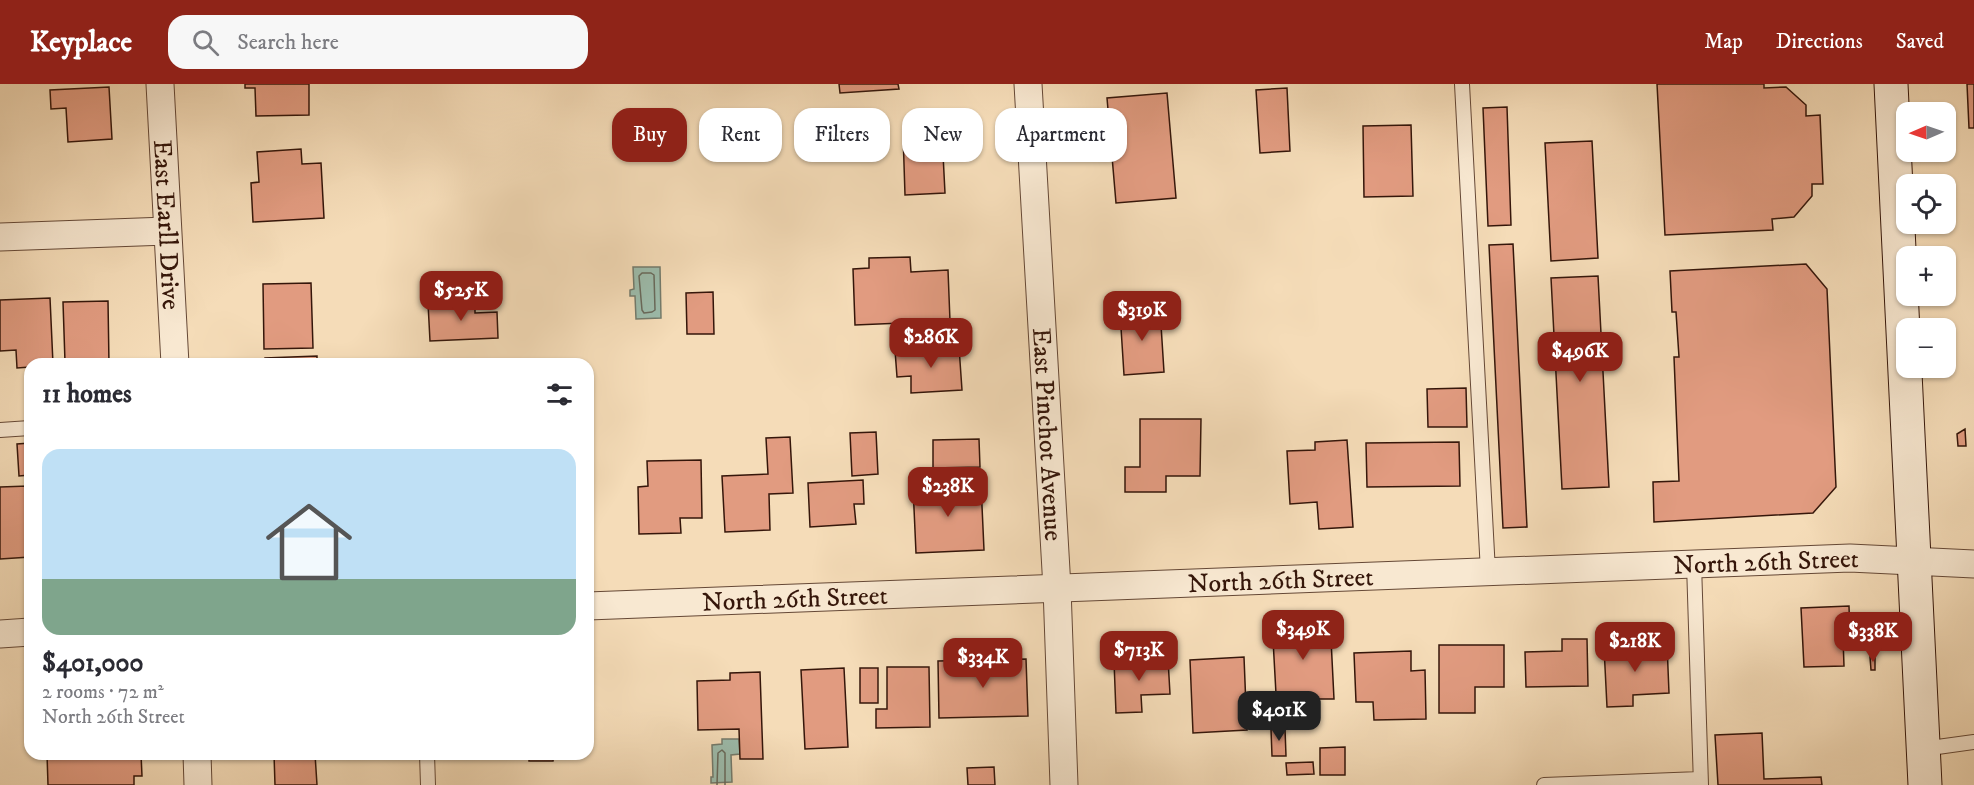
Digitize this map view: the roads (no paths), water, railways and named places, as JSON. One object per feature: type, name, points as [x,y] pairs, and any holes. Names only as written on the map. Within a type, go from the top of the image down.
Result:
[{"type":"main road","points":[[1891,84],[1925,785]]},
{"type":"street","name":"East Earll Drive","points":[[160,84],[175,358]]},
{"type":"street","name":"East Pinchot Avenue","points":[[1028,84],[1058,588],[1064,785]]},
{"type":"street","points":[[0,237],[167,231]]},
{"type":"street","name":"North 26th Street","points":[[594,606],[1850,558],[1974,564]]},
{"type":"street","points":[[0,634],[24,632]]},
{"type":"street","points":[[197,760],[198,785]]},
{"type":"lane","points":[[1462,84],[1488,572]]},
{"type":"lane","points":[[0,430],[24,428]]},
{"type":"lane","points":[[1544,785],[1701,782],[1694,564]]},
{"type":"lane","points":[[1923,749],[1974,742]]},
{"type":"lane","points":[[427,760],[428,785]]},
{"type":"water","points":[[633,267],[660,267],[661,318],[636,319],[635,296],[630,296],[630,290],[634,289]]},
{"type":"water","points":[[722,739],[739,739],[740,754],[731,755],[732,782],[711,783],[711,777],[713,777],[712,745],[722,744]]}]
